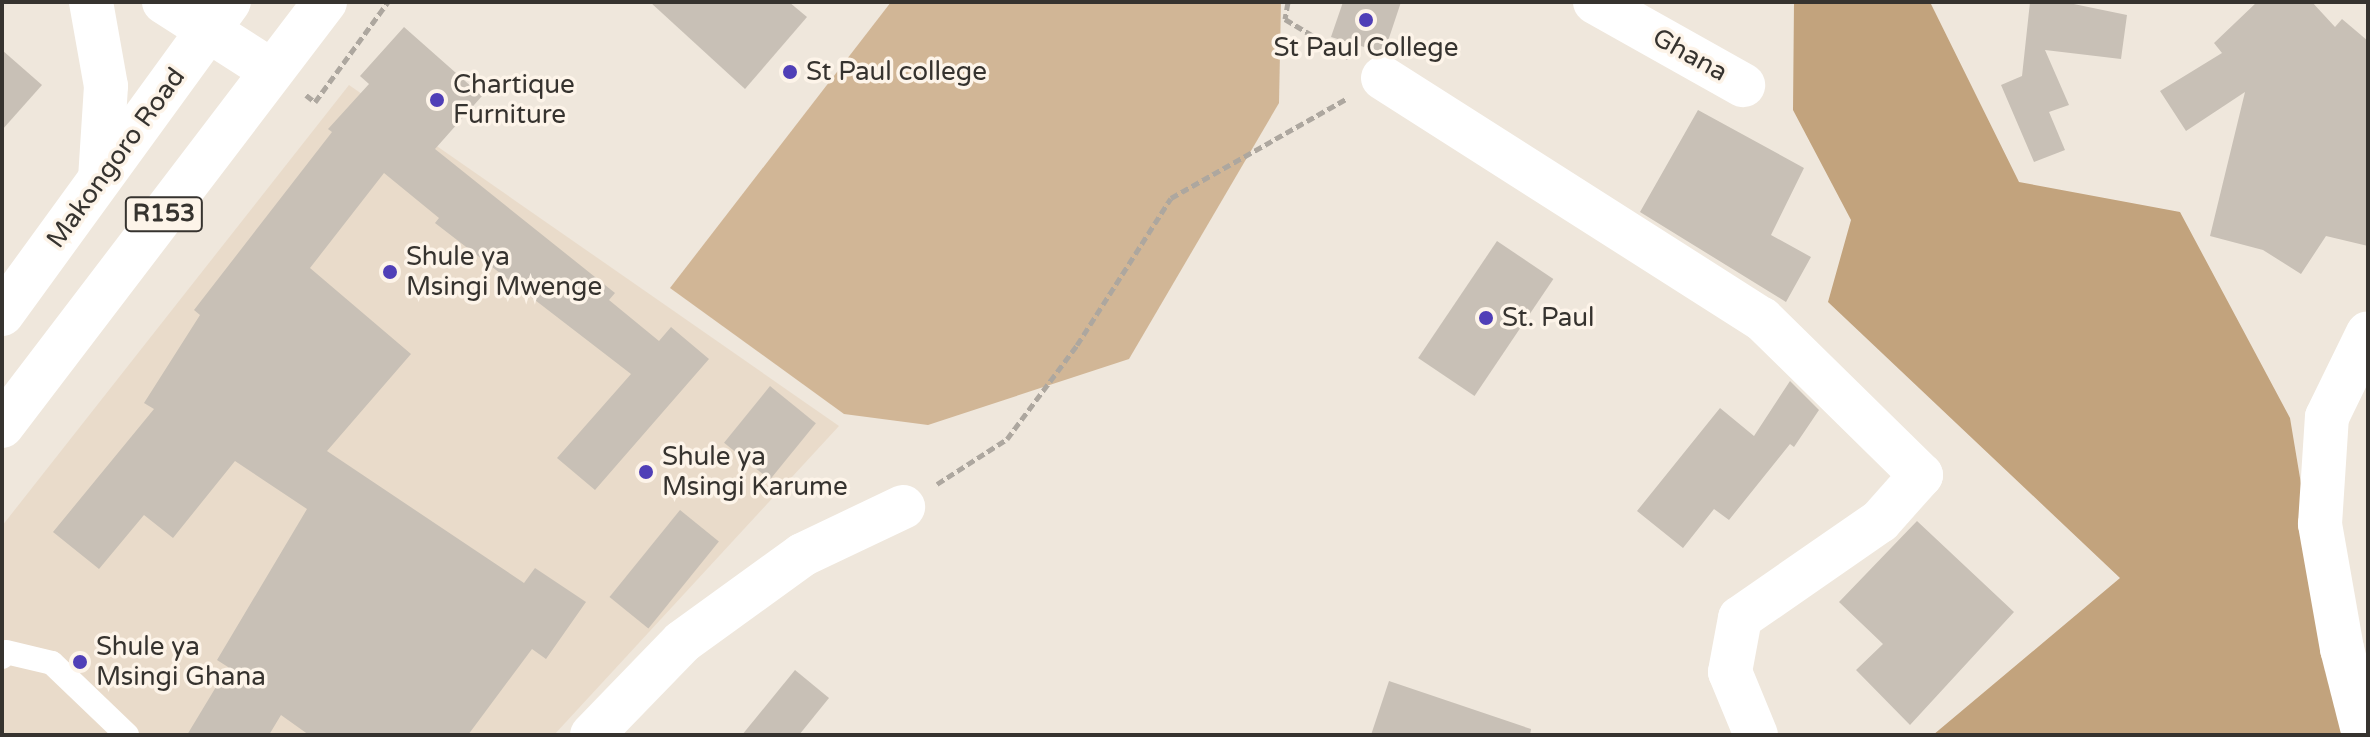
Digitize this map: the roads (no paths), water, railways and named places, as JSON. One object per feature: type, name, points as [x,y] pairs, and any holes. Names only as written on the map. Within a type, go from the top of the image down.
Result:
[{"type":"street","points":[[91,2],[106,86],[100,178]]},
{"type":"street","points":[[164,2],[219,16],[272,71]]},
{"type":"street","name":"R153","points":[[2,426],[325,2]]},
{"type":"street","name":"Ghana","points":[[1595,2],[1743,85]]},
{"type":"street","name":"Makongoro Road","points":[[2,314],[219,16]]},
{"type":"street","points":[[1383,78],[1762,319],[1921,475],[1880,521],[1793,586],[1740,618],[1730,672],[1755,730]]},
{"type":"street","points":[[2364,735],[2342,649],[2320,524],[2327,417],[2368,333]]},
{"type":"street","points":[[592,735],[682,642],[802,555],[903,507]]},
{"type":"lane","points":[[2,657],[6,652],[52,663],[127,735]]},
{"type":"place","name":"St Paul College","points":[[1366,20]]},
{"type":"place","name":"St Paul college","points":[[790,72]]},
{"type":"place","name":"Chartique Furniture","points":[[437,100]]},
{"type":"place","name":"Shule ya Msingi Mwenge","points":[[390,272]]},
{"type":"place","name":"St. Paul","points":[[1486,318]]},
{"type":"place","name":"Shule ya Msingi Karume","points":[[646,472]]},
{"type":"place","name":"Shule ya Msingi Ghana","points":[[80,662]]}]
